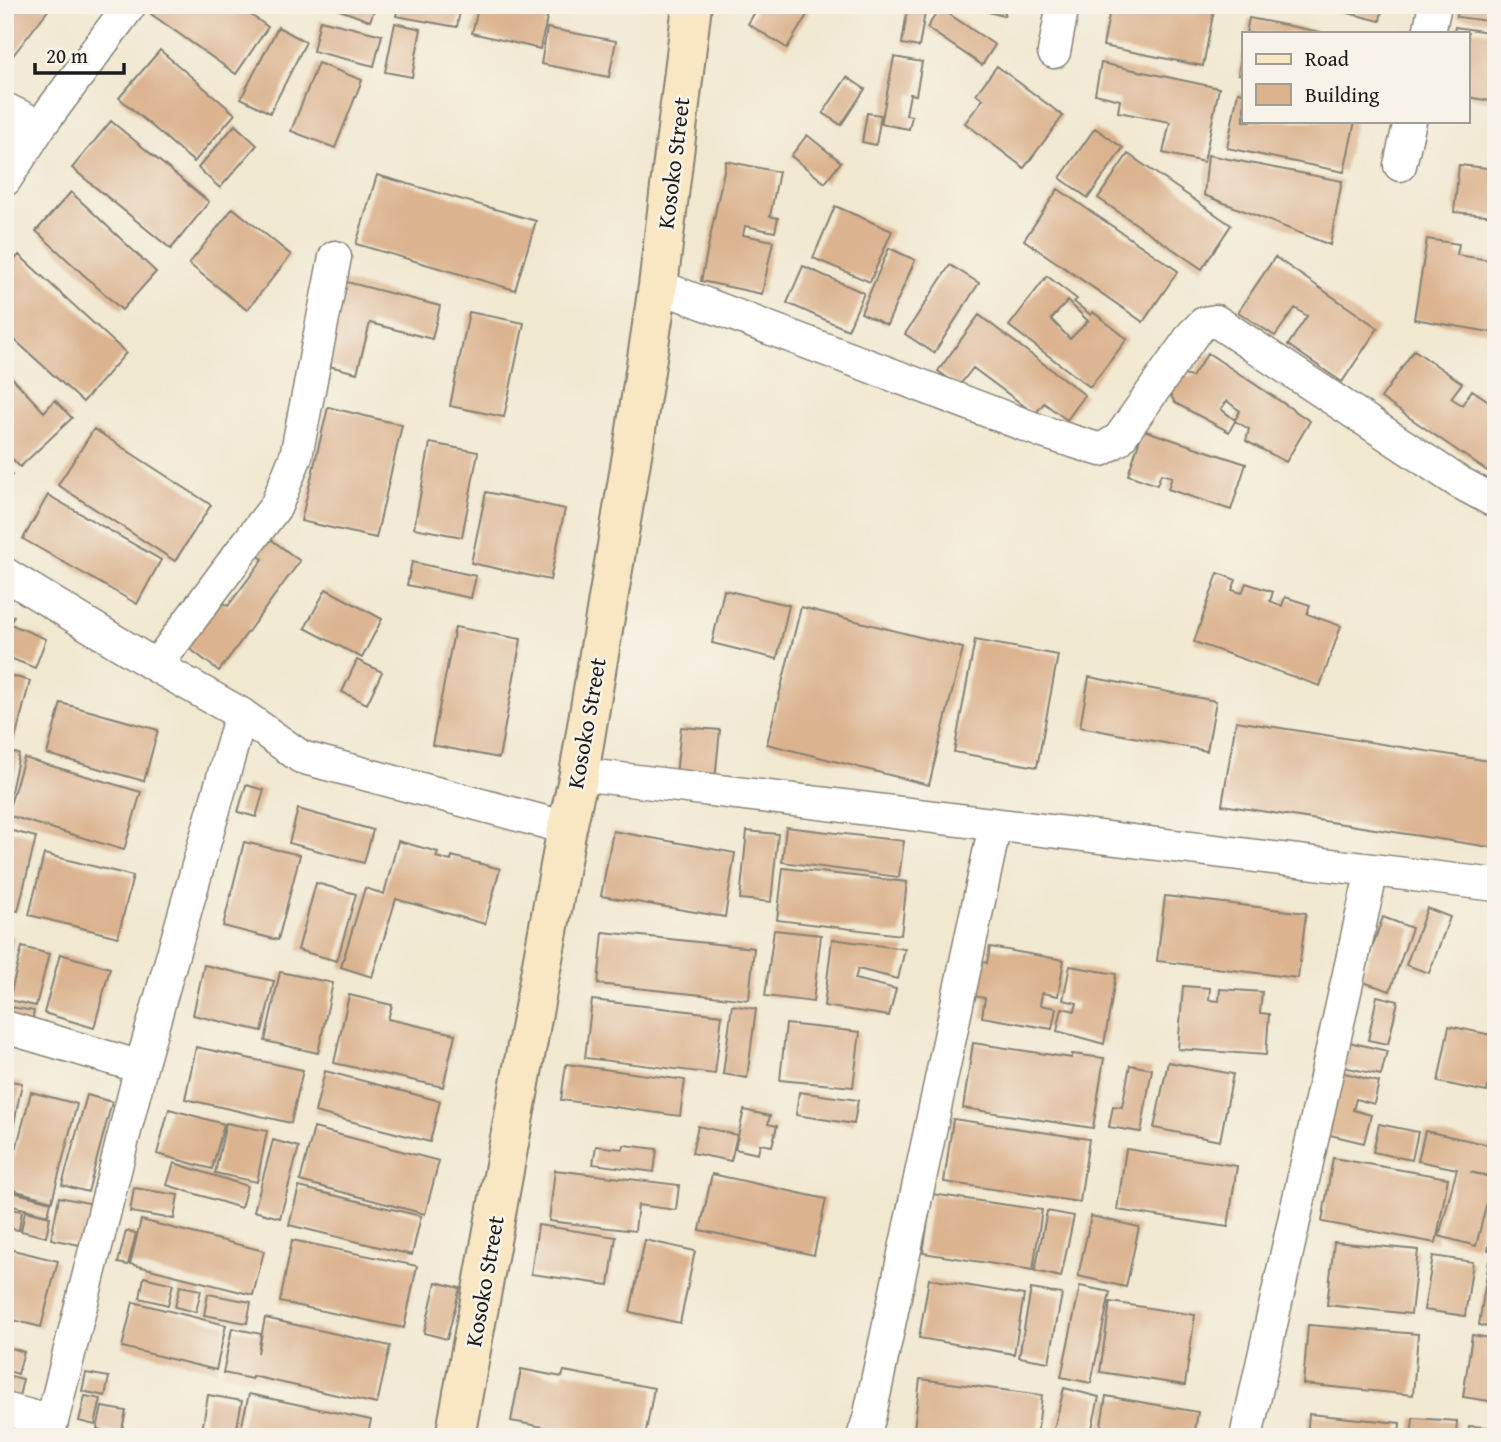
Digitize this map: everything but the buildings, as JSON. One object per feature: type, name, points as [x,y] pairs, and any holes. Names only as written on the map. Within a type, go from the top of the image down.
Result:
[{"type":"street","points":[[5,180],[40,126],[130,5]]},
{"type":"street","name":"Kosoko Street","points":[[455,1437],[579,774],[634,443],[658,286],[692,5]]},
{"type":"street","points":[[1054,52],[1063,5]]},
{"type":"street","points":[[1429,32],[1435,5]]},
{"type":"street","points":[[5,109],[40,126]]},
{"type":"street","points":[[1400,165],[1410,122]]},
{"type":"street","points":[[156,666],[276,506],[296,456],[335,257]]},
{"type":"street","points":[[658,286],[1046,433],[1101,450],[1119,439],[1193,334],[1204,323],[1216,321],[1457,481],[1496,502]]},
{"type":"street","points":[[5,574],[241,714],[301,757],[567,828]]},
{"type":"street","points":[[5,1409],[50,1429],[141,1068],[241,714]]},
{"type":"street","points":[[579,774],[1496,885]]},
{"type":"street","points":[[863,1437],[995,825]]},
{"type":"street","points":[[1247,1437],[1372,870]]},
{"type":"street","points":[[5,1027],[141,1068]]}]
